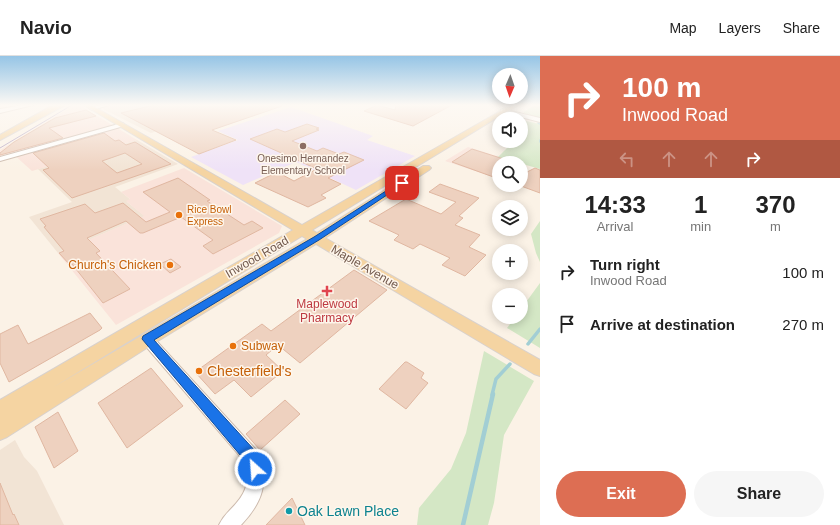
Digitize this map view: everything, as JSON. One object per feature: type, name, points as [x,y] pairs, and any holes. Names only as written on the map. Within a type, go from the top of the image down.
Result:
[{"type":"main road","points":[[0,138],[20,127]]},
{"type":"main road","name":"Maple Avenue","points":[[125,127],[540,368]]},
{"type":"main road","name":"Inwood Road","points":[[0,410],[141,333],[242,283],[317,238],[376,200],[480,127]]},
{"type":"main road","name":"Inwood Road","points":[[0,430],[229,273],[367,192],[490,127]]},
{"type":"main road","points":[[367,192],[376,200]]},
{"type":"main road","points":[[229,273],[242,283]]},
{"type":"street","points":[[0,159],[115,127]]},
{"type":"street","points":[[141,333],[252,458],[255,469],[256,486],[252,496],[243,510],[228,525]]},
{"type":"shaded area","points":[[38,127],[115,127],[137,140],[32,171],[12,153],[0,156],[0,150]]},
{"type":"shaded area","points":[[139,127],[172,127],[151,133]]},
{"type":"shaded area","name":"Onesimo Hernandez Elementary School","points":[[231,127],[347,127],[373,136],[367,140],[415,156],[356,190],[296,162],[243,185],[191,157],[238,140],[218,131]]},
{"type":"shaded area","points":[[137,140],[178,164],[115,187],[131,200],[127,202],[145,216],[58,253],[29,217],[72,202],[38,169]]},
{"type":"shaded area","points":[[468,147],[497,156],[492,156],[492,177],[445,161]]},
{"type":"shaded area","points":[[184,168],[282,226],[279,233],[116,325],[58,253],[144,216],[126,201],[130,199],[121,192]]},
{"type":"shaded area","points":[[15,440],[24,457],[37,471],[64,525],[0,525],[0,450]]},
{"type":"green space","points":[[528,127],[540,127],[540,169],[528,166],[528,156],[499,156],[507,148],[528,148]]},
{"type":"green space","points":[[540,221],[540,262],[531,234]]},
{"type":"green space","points":[[540,283],[540,348],[507,328],[510,324],[528,324],[528,299]]},
{"type":"green space","points":[[484,351],[534,381],[504,435],[494,503],[488,525],[417,525],[419,508],[451,469],[466,433]]},
{"type":"building","points":[[40,127],[53,127],[49,128],[63,138],[0,155],[0,153],[14,142]]},
{"type":"building","points":[[147,127],[221,127],[212,130],[236,140],[199,154]]},
{"type":"building","points":[[299,127],[319,128],[316,129],[319,130],[292,141],[317,151],[323,148],[339,154],[344,152],[364,160],[328,178],[341,184],[321,195],[326,198],[308,207],[255,183],[277,172],[294,181],[317,169],[250,139],[277,129],[285,132]]},
{"type":"building","points":[[104,133],[115,141],[119,140],[126,145],[135,142],[171,164],[72,198],[43,170],[49,168],[33,153]],"holes":[[[125,153],[142,164],[117,173],[102,161]]]},
{"type":"building","points":[[472,149],[494,156],[492,156],[492,176],[452,162]]},
{"type":"building","points":[[535,168],[540,170],[540,193],[528,189],[528,172]]},
{"type":"building","points":[[178,178],[210,200],[207,201],[244,225],[252,221],[263,228],[213,254],[203,246],[213,240],[181,217],[143,233],[140,233],[126,221],[87,238],[100,251],[96,253],[130,289],[103,303],[72,264],[70,265],[59,253],[64,251],[44,227],[46,226],[40,219],[85,204],[95,213],[123,203],[146,222],[170,212],[143,192]]},
{"type":"building","points":[[440,184],[479,198],[459,216],[463,218],[455,225],[480,235],[469,247],[486,255],[465,276],[442,265],[450,258],[420,244],[413,249],[394,240],[399,235],[369,221],[406,199],[441,214],[456,202],[429,192]]},
{"type":"building","name":"Church's Chicken","points":[[171,259],[181,267],[170,273],[160,264]]},
{"type":"building","points":[[354,270],[387,290],[300,363],[278,345],[266,355],[283,371],[251,397],[234,380],[215,394],[195,372],[262,324],[271,331]]},
{"type":"building","points":[[90,313],[102,328],[100,330],[9,382],[0,363],[0,334],[18,325],[28,344]]},
{"type":"building","points":[[405,362],[424,373],[421,378],[428,383],[406,409],[379,389]]},
{"type":"building","points":[[151,368],[183,406],[127,448],[98,403]]},
{"type":"building","points":[[285,400],[300,414],[260,450],[246,434]]},
{"type":"building","points":[[58,412],[78,451],[54,468],[35,427]]},
{"type":"building","points":[[0,483],[13,515],[14,514],[19,525],[0,525]]},
{"type":"building","name":"Oak Lawn Place","points":[[292,498],[305,525],[266,525]]},
{"type":"waterway","points":[[528,344],[540,329]]},
{"type":"waterway","points":[[492,395],[496,379],[510,364]]},
{"type":"waterway","points":[[463,525],[493,394]]},
{"type":"tram line","points":[[0,148],[35,127]]},
{"type":"place","name":"Onesimo Hernandez Elementary School","points":[[303,146]]},
{"type":"place","name":"Rice Bowl Express","points":[[179,215]]},
{"type":"place","name":"Church's Chicken","points":[[170,265]]},
{"type":"place","name":"Maplewood Pharmacy","points":[[327,291]]},
{"type":"place","name":"Subway","points":[[233,346]]},
{"type":"place","name":"Chesterfield's","points":[[199,371]]},
{"type":"place","name":"Oak Lawn Place","points":[[289,511]]},
{"type":"route","points":[[255,469],[252,458],[147,339],[317,238],[402,183]]}]
